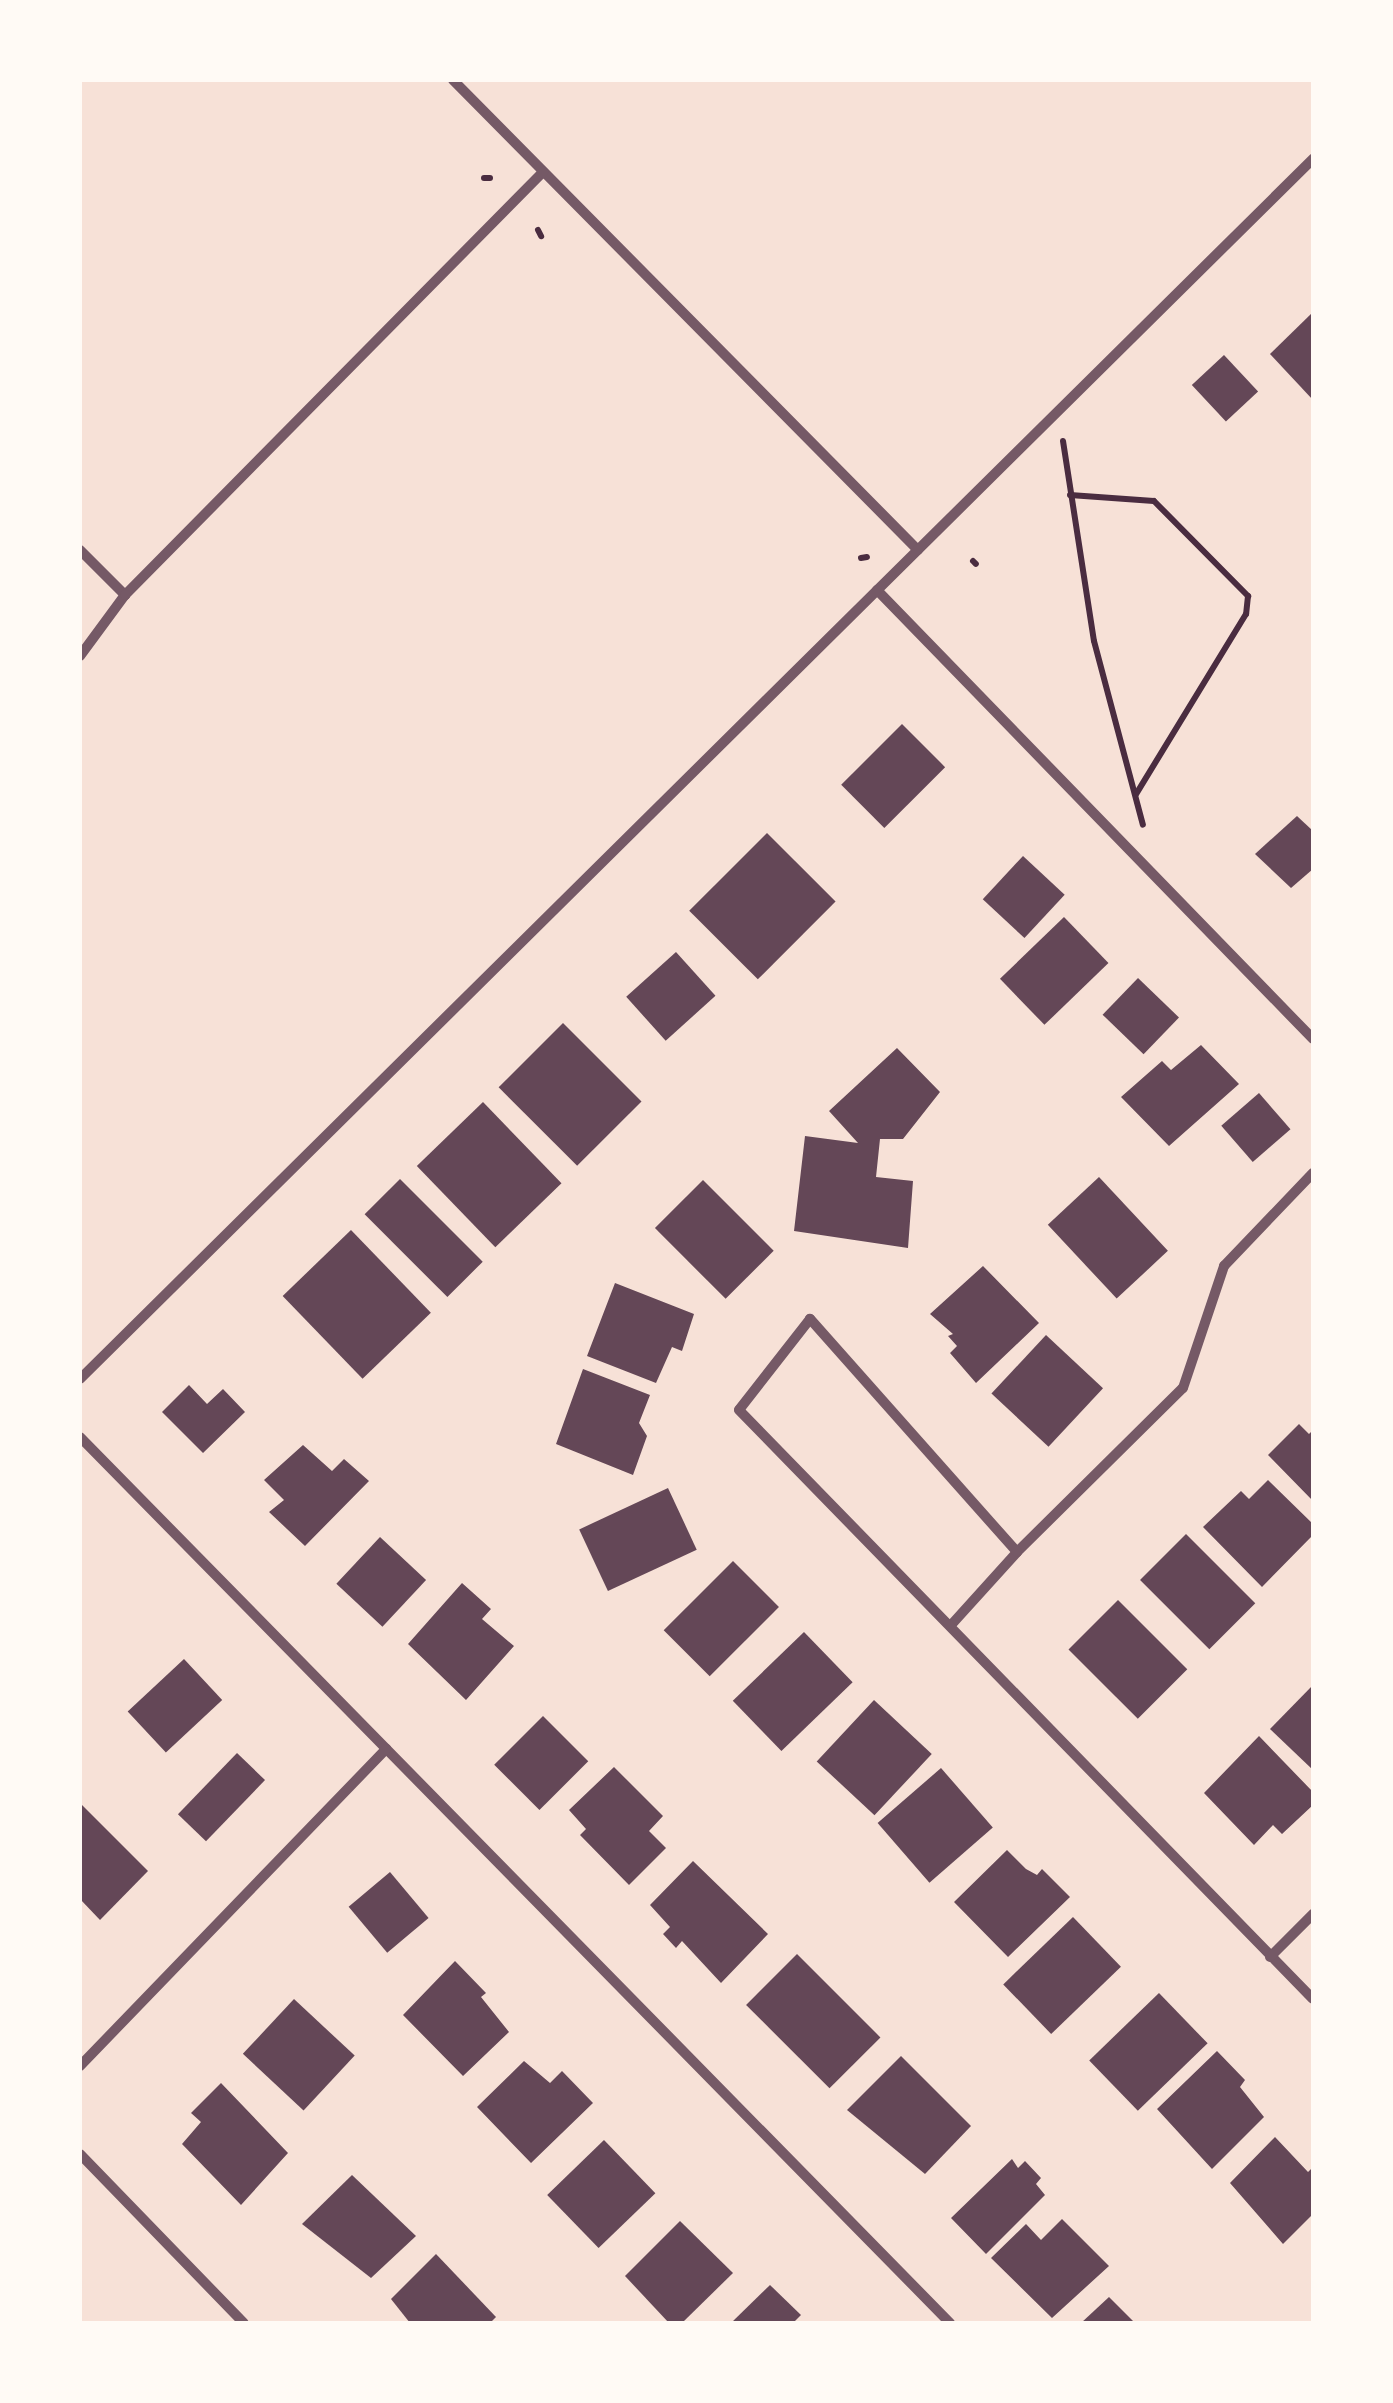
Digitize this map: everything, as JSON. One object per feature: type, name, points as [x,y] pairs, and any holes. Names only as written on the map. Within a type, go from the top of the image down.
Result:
[{"type":"street","points":[[453,80],[918,550]]},
{"type":"street","points":[[80,1379],[1313,160]]},
{"type":"street","points":[[80,656],[125,595],[543,172]]},
{"type":"street","points":[[80,550],[125,595]]},
{"type":"street","points":[[877,590],[1313,1039]]},
{"type":"street","points":[[952,1624],[1017,1552],[1184,1388],[1224,1266],[1313,1173]]},
{"type":"street","points":[[1017,1552],[810,1319],[740,1410],[1313,1999]]},
{"type":"street","points":[[80,1437],[950,2323]]},
{"type":"street","points":[[80,2066],[386,1748]]},
{"type":"street","points":[[1270,1957],[1313,1914]]},
{"type":"street","points":[[80,2154],[244,2323]]},
{"type":"path","points":[[1059,410],[1094,641],[1158,879]]},
{"type":"path","points":[[1070,494],[1154,501],[1248,596],[1246,614],[1135,794]]},
{"type":"building","points":[[1313,312],[1313,400],[1270,354]]},
{"type":"building","points":[[1224,355],[1258,392],[1226,422],[1192,385]]},
{"type":"building","points":[[902,724],[945,767],[884,828],[841,785]]},
{"type":"building","points":[[1297,816],[1313,831],[1313,869],[1291,888],[1255,854]]},
{"type":"building","points":[[767,833],[836,902],[758,979],[689,911]]},
{"type":"building","points":[[1023,856],[1065,895],[1024,938],[983,899]]},
{"type":"building","points":[[1064,917],[1108,963],[1044,1025],[1000,979]]},
{"type":"building","points":[[676,952],[715,996],[666,1041],[626,997]]},
{"type":"building","points":[[1138,978],[1179,1018],[1144,1054],[1103,1015]]},
{"type":"building","points":[[563,1023],[641,1101],[577,1166],[499,1087]]},
{"type":"building","points":[[1201,1045],[1239,1084],[1169,1146],[1121,1097],[1162,1061],[1171,1070]]},
{"type":"building","points":[[897,1048],[940,1092],[903,1139],[880,1139],[876,1177],[913,1181],[908,1248],[794,1231],[805,1136],[858,1143],[829,1111]]},
{"type":"building","points":[[1259,1093],[1290,1129],[1253,1162],[1221,1126]]},
{"type":"building","points":[[483,1102],[561,1183],[495,1247],[417,1166]]},
{"type":"building","points":[[1099,1177],[1168,1251],[1117,1299],[1048,1225]]},
{"type":"building","points":[[400,1179],[483,1262],[447,1297],[365,1214]]},
{"type":"building","points":[[703,1180],[774,1251],[726,1299],[655,1228]]},
{"type":"building","points":[[351,1230],[431,1313],[363,1379],[283,1296]]},
{"type":"building","points":[[983,1266],[1039,1323],[976,1383],[950,1353],[957,1346],[948,1336],[953,1334],[930,1314]]},
{"type":"building","points":[[615,1283],[694,1314],[682,1351],[672,1347],[656,1383],[587,1356]]},
{"type":"building","points":[[1046,1335],[1103,1388],[1048,1447],[991,1394]]},
{"type":"building","points":[[583,1369],[650,1395],[639,1423],[647,1436],[633,1475],[556,1444]]},
{"type":"building","points":[[189,1385],[207,1404],[223,1389],[245,1412],[203,1453],[162,1412]]},
{"type":"building","points":[[1299,1424],[1309,1434],[1313,1430],[1313,1501],[1268,1455]]},
{"type":"building","points":[[303,1445],[332,1471],[344,1459],[369,1481],[305,1546],[269,1512],[284,1500],[264,1480]]},
{"type":"building","points":[[1268,1480],[1313,1524],[1313,1535],[1262,1587],[1203,1527],[1241,1491],[1249,1499]]},
{"type":"building","points":[[668,1488],[697,1550],[608,1591],[579,1529]]},
{"type":"building","points":[[1186,1534],[1255,1603],[1209,1649],[1140,1580]]},
{"type":"building","points":[[380,1537],[426,1580],[382,1627],[336,1584]]},
{"type":"building","points":[[733,1561],[779,1607],[710,1676],[664,1630]]},
{"type":"building","points":[[462,1583],[491,1609],[482,1619],[514,1646],[466,1700],[408,1644]]},
{"type":"building","points":[[1118,1600],[1187,1669],[1138,1719],[1069,1649]]},
{"type":"building","points":[[804,1632],[853,1682],[781,1751],[733,1701]]},
{"type":"building","points":[[184,1659],[222,1700],[166,1752],[128,1712]]},
{"type":"building","points":[[1313,1685],[1313,1770],[1270,1729]]},
{"type":"building","points":[[874,1700],[932,1754],[874,1815],[817,1761]]},
{"type":"building","points":[[543,1716],[588,1761],[539,1810],[494,1765]]},
{"type":"building","points":[[1259,1736],[1313,1792],[1313,1805],[1282,1834],[1273,1825],[1254,1845],[1204,1793]]},
{"type":"building","points":[[237,1753],[265,1780],[206,1841],[178,1814]]},
{"type":"building","points":[[614,1767],[663,1816],[649,1831],[666,1848],[629,1885],[580,1835],[586,1829],[569,1810]]},
{"type":"building","points":[[941,1768],[993,1828],[929,1883],[878,1823]]},
{"type":"building","points":[[80,1803],[148,1871],[100,1920],[80,1899]]},
{"type":"building","points":[[1007,1850],[1037,1875],[1042,1869],[1070,1897],[1008,1957],[954,1902]]},
{"type":"building","points":[[693,1861],[768,1934],[721,1983],[682,1941],[676,1948],[663,1934],[670,1927],[650,1905]]},
{"type":"building","points":[[390,1872],[429,1918],[387,1953],[349,1907]]},
{"type":"building","points":[[1073,1917],[1121,1967],[1051,2034],[1003,1984]]},
{"type":"building","points":[[797,1954],[880,2037],[830,2088],[746,2005]]},
{"type":"building","points":[[455,1961],[486,1993],[481,1997],[509,2032],[463,2076],[403,2015]]},
{"type":"building","points":[[1159,1993],[1208,2043],[1138,2111],[1089,2060]]},
{"type":"building","points":[[294,1999],[355,2056],[304,2110],[243,2054]]},
{"type":"building","points":[[1217,2051],[1245,2080],[1240,2087],[1264,2117],[1212,2169],[1157,2109]]},
{"type":"building","points":[[901,2056],[971,2126],[925,2174],[847,2110]]},
{"type":"building","points":[[524,2061],[550,2083],[562,2071],[593,2103],[531,2163],[477,2107]]},
{"type":"building","points":[[221,2083],[288,2153],[241,2205],[182,2144],[201,2122],[191,2113]]},
{"type":"building","points":[[1275,2137],[1308,2172],[1313,2167],[1313,2214],[1283,2244],[1230,2183]]},
{"type":"building","points":[[604,2140],[655,2193],[599,2248],[547,2195]]},
{"type":"building","points":[[1012,2159],[1018,2168],[1025,2161],[1041,2178],[1036,2184],[1045,2195],[986,2254],[951,2218]]},
{"type":"building","points":[[352,2175],[416,2236],[371,2278],[302,2224]]},
{"type":"building","points":[[1062,2219],[1109,2266],[1052,2318],[991,2258],[1026,2224],[1041,2240]]},
{"type":"building","points":[[680,2221],[733,2273],[682,2323],[669,2323],[625,2276]]},
{"type":"building","points":[[436,2254],[496,2317],[490,2323],[410,2323],[391,2299]]},
{"type":"building","points":[[770,2285],[801,2315],[793,2323],[731,2323]]},
{"type":"building","points":[[1109,2297],[1135,2323],[1081,2323]]}]
